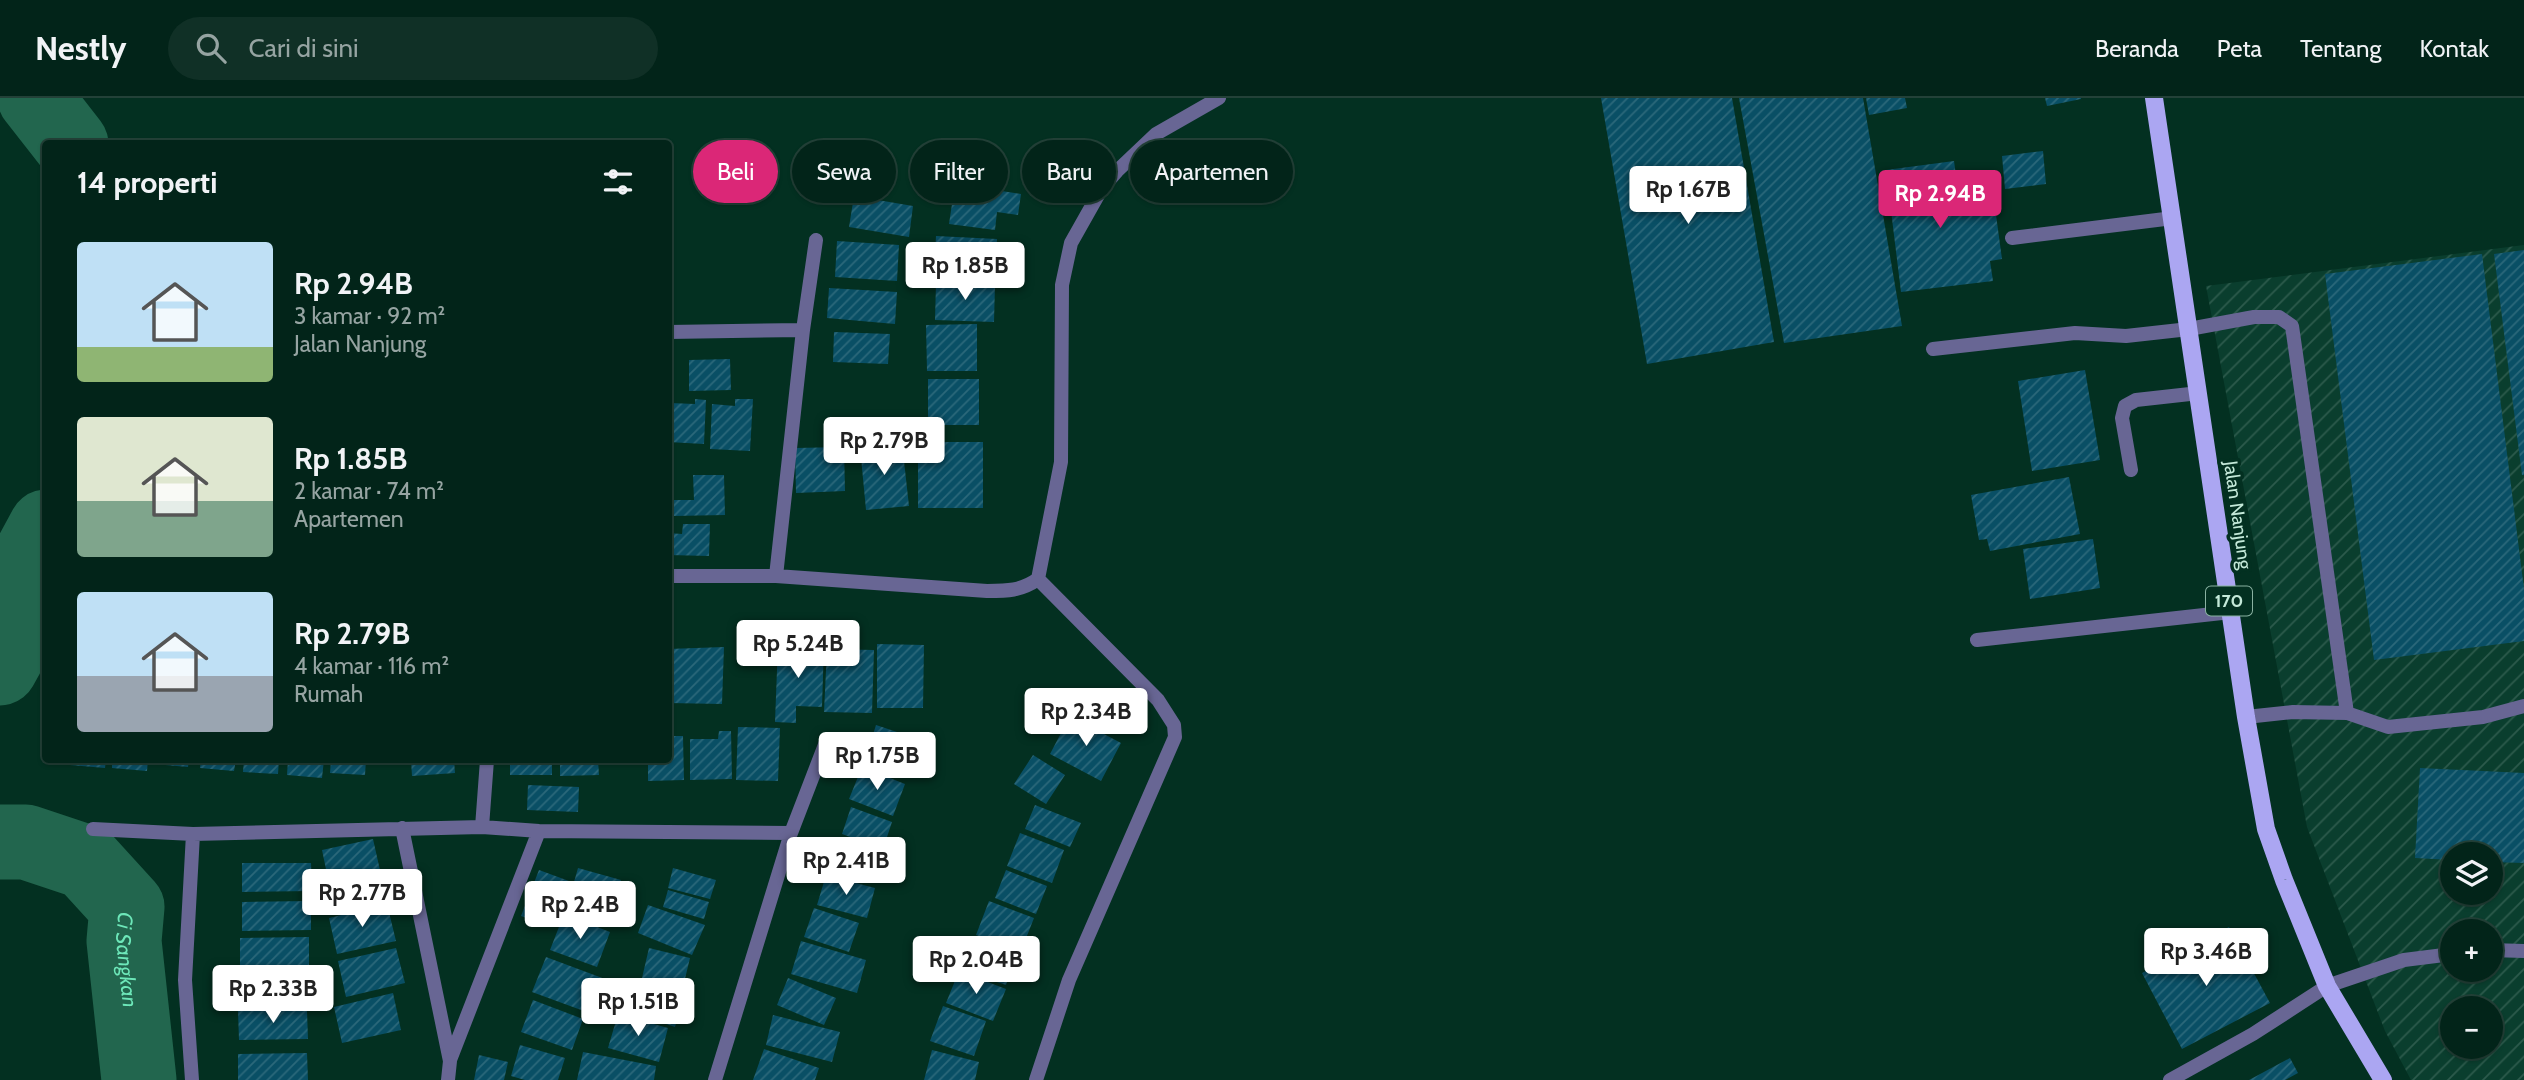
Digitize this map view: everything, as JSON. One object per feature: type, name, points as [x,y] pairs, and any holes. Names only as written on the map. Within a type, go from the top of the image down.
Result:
[{"type":"main road","name":"Jalan Nanjung","points":[[2154,98],[2174,218],[2246,717],[2266,829],[2327,986],[2383,1080]]},
{"type":"street","points":[[672,576],[776,576],[987,591],[1014,591],[1038,579],[1061,462],[1062,285],[1071,243],[1102,188],[1117,171],[1156,134],[1219,98]]},
{"type":"street","points":[[2012,238],[2174,218]]},
{"type":"street","points":[[776,576],[803,330],[816,240]]},
{"type":"street","points":[[1933,349],[2075,333],[2126,336],[2189,329],[2254,317],[2278,317],[2292,326],[2347,713]]},
{"type":"street","points":[[672,332],[803,330]]},
{"type":"street","points":[[2131,470],[2122,418],[2125,406],[2136,400],[2199,393]]},
{"type":"street","points":[[1036,1080],[1069,980],[1175,737],[1174,725],[1158,700],[1038,579]]},
{"type":"street","points":[[1977,640],[2231,612]]},
{"type":"street","points":[[2246,717],[2293,712],[2347,713],[2388,727],[2483,717],[2524,706]]},
{"type":"street","points":[[715,1080],[791,834],[826,743]]},
{"type":"street","points":[[482,827],[487,763]]},
{"type":"street","points":[[93,829],[193,834],[482,827],[539,831],[791,834]]},
{"type":"street","points":[[402,828],[450,1061]]},
{"type":"street","points":[[448,1080],[450,1061],[539,831]]},
{"type":"street","points":[[192,1080],[186,980],[193,834]]},
{"type":"street","points":[[2503,950],[2524,951]]},
{"type":"street","points":[[2171,1080],[2253,1034],[2327,986],[2404,960],[2440,956]]},
{"type":"shaded area","points":[[2524,245],[2524,1080],[2411,1080],[2385,1031],[2307,827],[2206,286]]},
{"type":"building","points":[[1601,98],[1732,98],[1774,342],[1647,364]]},
{"type":"building","points":[[1739,98],[1863,98],[1902,326],[1784,343]]},
{"type":"building","points":[[1866,98],[1905,98],[1907,108],[1869,115]]},
{"type":"building","points":[[2045,98],[2081,98],[2081,99],[2047,106]]},
{"type":"building","points":[[2043,151],[2046,184],[2005,189],[2002,156]]},
{"type":"building","points":[[1954,161],[1960,204],[1994,200],[2002,259],[1990,261],[1993,281],[1901,292],[1886,170]]},
{"type":"building","points":[[1008,192],[1021,194],[1018,215],[997,212],[995,230],[949,224],[952,203],[1008,203]]},
{"type":"building","points":[[853,203],[895,203],[913,206],[909,237],[849,227]]},
{"type":"building","points":[[936,236],[997,239],[995,276],[934,273]]},
{"type":"building","points":[[837,241],[899,245],[897,281],[835,277]]},
{"type":"building","points":[[2524,250],[2524,475],[2522,475],[2494,254]]},
{"type":"building","points":[[2482,254],[2524,589],[2524,641],[2374,660],[2325,274]]},
{"type":"building","points":[[936,283],[995,285],[994,322],[935,320]]},
{"type":"building","points":[[829,288],[897,292],[895,324],[827,318]]},
{"type":"building","points":[[977,324],[977,371],[927,371],[926,325]]},
{"type":"building","points":[[834,332],[890,334],[888,364],[833,362]]},
{"type":"building","points":[[730,359],[731,390],[689,391],[689,360]]},
{"type":"building","points":[[2085,370],[2100,460],[2032,471],[2018,381]]},
{"type":"building","points":[[928,379],[979,379],[979,425],[928,425]]},
{"type":"building","points":[[695,399],[706,400],[704,444],[672,442],[672,403],[695,404]]},
{"type":"building","points":[[735,399],[753,399],[750,451],[710,449],[712,404],[735,406]]},
{"type":"building","points":[[935,442],[983,442],[983,508],[918,508],[918,455],[935,455]]},
{"type":"building","points":[[902,443],[909,506],[866,510],[860,447]]},
{"type":"building","points":[[844,447],[845,491],[796,493],[795,448]]},
{"type":"building","points":[[693,475],[724,475],[725,515],[674,516],[674,500],[694,500]]},
{"type":"building","points":[[2069,477],[2080,534],[1990,551],[1987,539],[1979,540],[1971,495]]},
{"type":"building","points":[[683,524],[710,524],[709,556],[672,555],[672,533],[682,534]]},
{"type":"building","points":[[2093,539],[2100,588],[2030,599],[2023,549]]},
{"type":"building","points":[[778,644],[824,645],[822,707],[796,706],[796,723],[775,722]]},
{"type":"building","points":[[877,644],[924,645],[923,708],[877,708]]},
{"type":"building","points":[[724,647],[722,704],[672,703],[672,649]]},
{"type":"building","points":[[827,649],[874,650],[872,713],[824,712]]},
{"type":"building","points":[[1070,716],[1121,743],[1101,781],[1050,754]]},
{"type":"building","points":[[876,725],[924,741],[912,778],[864,763]]},
{"type":"building","points":[[738,727],[780,728],[778,781],[736,780]]},
{"type":"building","points":[[719,731],[731,731],[732,779],[690,780],[690,739],[718,739]]},
{"type":"building","points":[[672,736],[683,736],[684,780],[648,781],[648,763],[672,763]]},
{"type":"building","points":[[1033,755],[1065,775],[1046,804],[1014,784]]},
{"type":"building","points":[[70,763],[106,763],[105,768]]},
{"type":"building","points":[[112,763],[148,763],[147,771],[112,768]]},
{"type":"building","points":[[154,763],[189,763],[188,767]]},
{"type":"building","points":[[201,763],[235,763],[234,771],[200,768]]},
{"type":"building","points":[[244,763],[279,763],[278,774],[243,772]]},
{"type":"building","points":[[288,763],[324,763],[322,778],[287,775]]},
{"type":"building","points":[[331,763],[366,763],[365,775],[330,773]]},
{"type":"building","points":[[411,763],[454,763],[455,773],[412,776]]},
{"type":"building","points":[[510,763],[552,763],[552,775],[510,775]]},
{"type":"building","points":[[560,763],[598,763],[599,775],[560,776]]},
{"type":"building","points":[[862,767],[905,784],[893,816],[849,799]]},
{"type":"building","points":[[2420,768],[2524,773],[2524,863],[2503,862],[2503,842],[2440,842],[2440,859],[2415,858]]},
{"type":"building","points":[[528,785],[579,787],[578,812],[527,810]]},
{"type":"building","points":[[1035,805],[1081,823],[1070,847],[1025,829]]},
{"type":"building","points":[[851,807],[892,822],[883,849],[842,834]]},
{"type":"building","points":[[1020,833],[1064,850],[1052,883],[1007,866]]},
{"type":"building","points":[[373,839],[386,897],[334,908],[322,850]]},
{"type":"building","points":[[842,840],[883,854],[873,882],[832,869]]},
{"type":"building","points":[[242,863],[311,863],[312,891],[242,892]]},
{"type":"building","points":[[578,868],[621,880],[608,923],[566,910]]},
{"type":"building","points":[[673,868],[716,880],[710,899],[668,888]]},
{"type":"building","points":[[539,870],[569,881],[551,927],[521,916]]},
{"type":"building","points":[[1006,870],[1047,886],[1036,914],[995,898]]},
{"type":"building","points":[[826,875],[875,888],[867,918],[817,905]]},
{"type":"building","points":[[668,890],[709,902],[704,919],[663,907]]},
{"type":"building","points":[[311,901],[311,930],[242,931],[242,902]]},
{"type":"building","points":[[989,901],[1034,918],[1021,951],[976,935]]},
{"type":"building","points":[[387,904],[396,941],[337,954],[329,918]]},
{"type":"building","points":[[648,905],[705,925],[692,955],[638,933]]},
{"type":"building","points":[[814,908],[859,923],[849,952],[804,937]]},
{"type":"building","points":[[564,914],[610,932],[597,967],[550,950]]},
{"type":"building","points":[[2229,927],[2270,1003],[2182,1049],[2142,973]]},
{"type":"building","points":[[309,937],[309,966],[240,967],[240,938]]},
{"type":"building","points":[[975,940],[1017,955],[1006,985],[964,971]]},
{"type":"building","points":[[801,941],[866,960],[857,993],[791,974]]},
{"type":"building","points":[[396,948],[405,983],[346,997],[338,961]]},
{"type":"building","points":[[649,948],[690,958],[683,987],[642,978]]},
{"type":"building","points":[[546,957],[605,979],[592,1014],[532,992]]},
{"type":"building","points":[[959,971],[1006,989],[993,1021],[946,1003]]},
{"type":"building","points":[[309,973],[308,1003],[239,1003],[239,974]]},
{"type":"building","points":[[788,978],[836,998],[824,1025],[777,1005]]},
{"type":"building","points":[[635,981],[684,996],[675,1027],[625,1010]]},
{"type":"building","points":[[393,993],[401,1030],[342,1043],[334,1007]]},
{"type":"building","points":[[533,1000],[583,1019],[572,1050],[521,1032]]},
{"type":"building","points":[[943,1006],[986,1021],[974,1056],[930,1041]]},
{"type":"building","points":[[238,1011],[307,1011],[308,1039],[239,1040]]},
{"type":"building","points":[[618,1014],[668,1028],[659,1062],[608,1048]]},
{"type":"building","points":[[773,1015],[840,1032],[832,1062],[766,1045]]},
{"type":"building","points":[[520,1045],[565,1058],[558,1080],[525,1080],[511,1076]]},
{"type":"building","points":[[764,1049],[819,1068],[815,1080],[753,1080]]},
{"type":"building","points":[[932,1050],[979,1062],[975,1080],[924,1080]]},
{"type":"building","points":[[583,1052],[656,1066],[654,1080],[577,1080]]},
{"type":"building","points":[[307,1053],[308,1080],[238,1080],[238,1054]]},
{"type":"building","points":[[479,1055],[508,1062],[504,1080],[474,1080]]},
{"type":"building","points":[[2290,1058],[2298,1073],[2285,1080],[2249,1080]]},
{"type":"waterway","name":"Ci Sangkan","points":[[35,98],[68,140]]},
{"type":"waterway","name":"Ci Sangkan","points":[[0,668],[10,650],[19,577],[42,534]]},
{"type":"waterway","name":"Ci Sangkan","points":[[0,842],[26,842],[86,862],[127,907],[124,941],[139,1080]]}]
